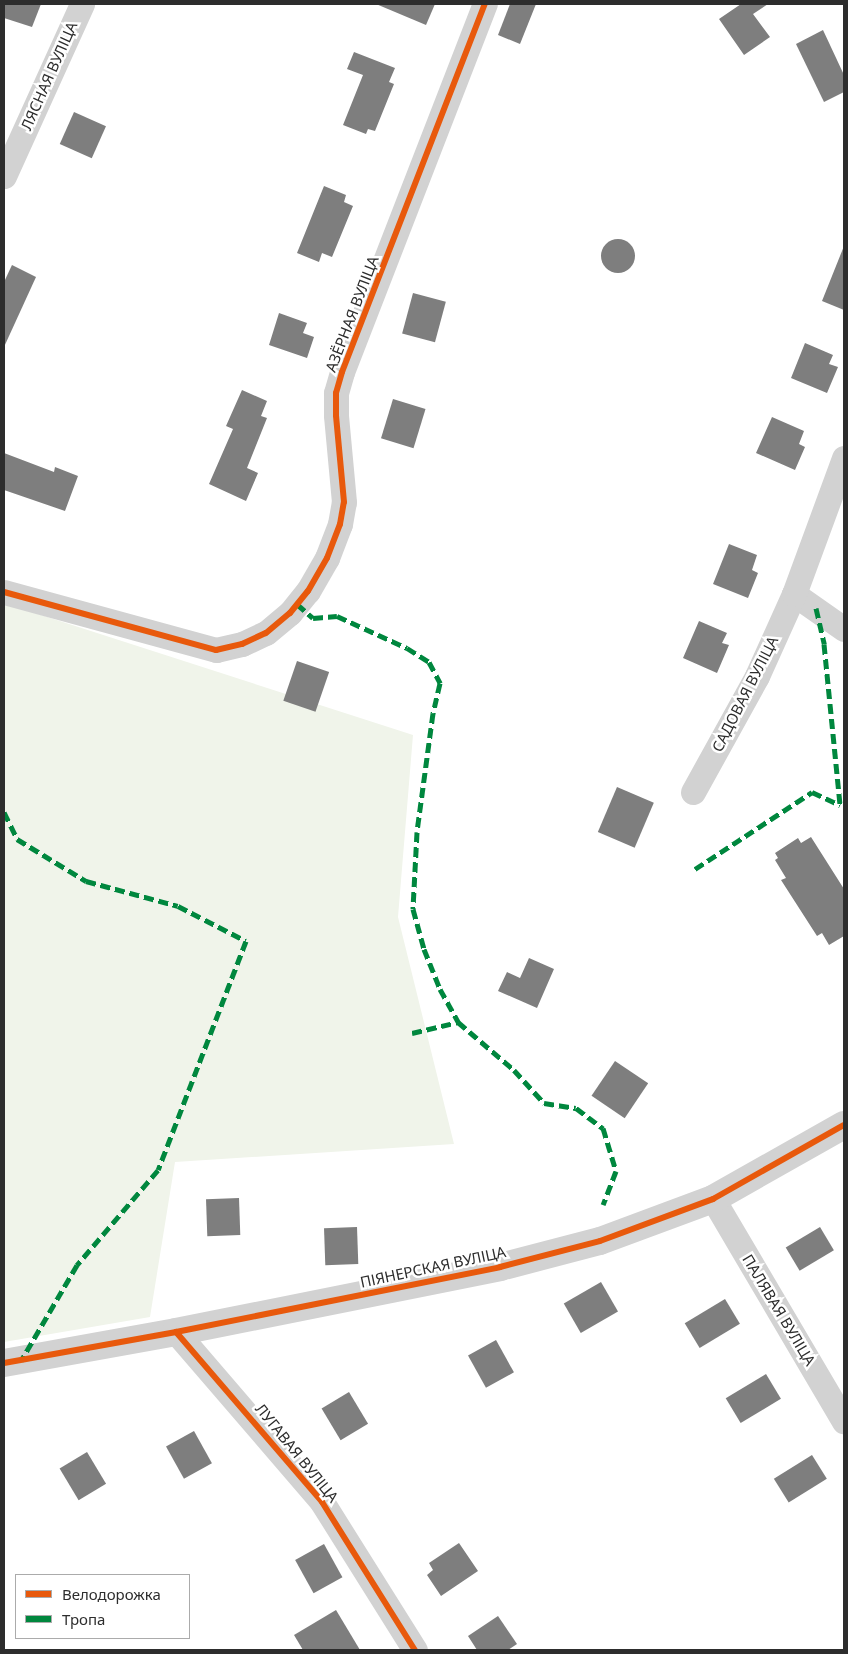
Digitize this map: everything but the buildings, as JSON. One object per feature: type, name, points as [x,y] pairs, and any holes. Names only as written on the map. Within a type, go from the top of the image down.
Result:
[{"type":"street","name":"ЛЯСНАЯ ВУЛІЦА","points":[[4,176],[82,4]]},
{"type":"street","name":"АЗЁРНАЯ ВУЛІЦА","points":[[4,592],[216,650],[242,644],[266,633],[290,613],[308,591],[326,558],[340,524],[344,502],[336,415],[336,393],[342,372],[485,4]]},
{"type":"street","name":"САДОВАЯ ВУЛІЦА","points":[[693,792],[757,676],[794,594],[844,458]]},
{"type":"street","points":[[794,594],[844,628]]},
{"type":"street","name":"ПІЯНЕРСКАЯ ВУЛІЦА","points":[[4,1363],[176,1332],[500,1267],[600,1241],[714,1199],[844,1125]]},
{"type":"street","name":"ПАЛЯВАЯ ВУЛІЦА","points":[[714,1199],[844,1421]]},
{"type":"street","name":"ЛУГАВАЯ ВУЛІЦА","points":[[176,1332],[322,1502],[416,1650]]},
{"type":"shaded area","points":[[4,603],[413,735],[398,917],[454,1144],[175,1162],[150,1317],[4,1342]]},
{"type":"marked path","points":[[297,604],[313,618],[337,616],[407,648],[429,662],[440,683],[433,713],[417,832],[413,909],[424,949],[440,989],[458,1022],[514,1070],[544,1103],[576,1108],[603,1128],[616,1171],[603,1205]]},
{"type":"marked path","points":[[816,608],[824,644],[840,805]]},
{"type":"marked path","points":[[695,869],[812,792],[840,805]]},
{"type":"marked path","points":[[4,812],[17,839],[86,881],[178,906],[246,941],[158,1170],[77,1265],[21,1361]]},
{"type":"marked path","points":[[412,1033],[458,1022]]},
{"type":"cycle path","points":[[4,592],[216,650],[242,644],[266,633],[290,613],[308,591],[327,558],[340,524],[344,502],[336,415],[336,393],[342,372],[485,4]]},
{"type":"cycle path","points":[[4,1363],[176,1332],[500,1267],[600,1241],[713,1199],[844,1125]]},
{"type":"cycle path","points":[[176,1332],[322,1502],[415,1650]]}]
